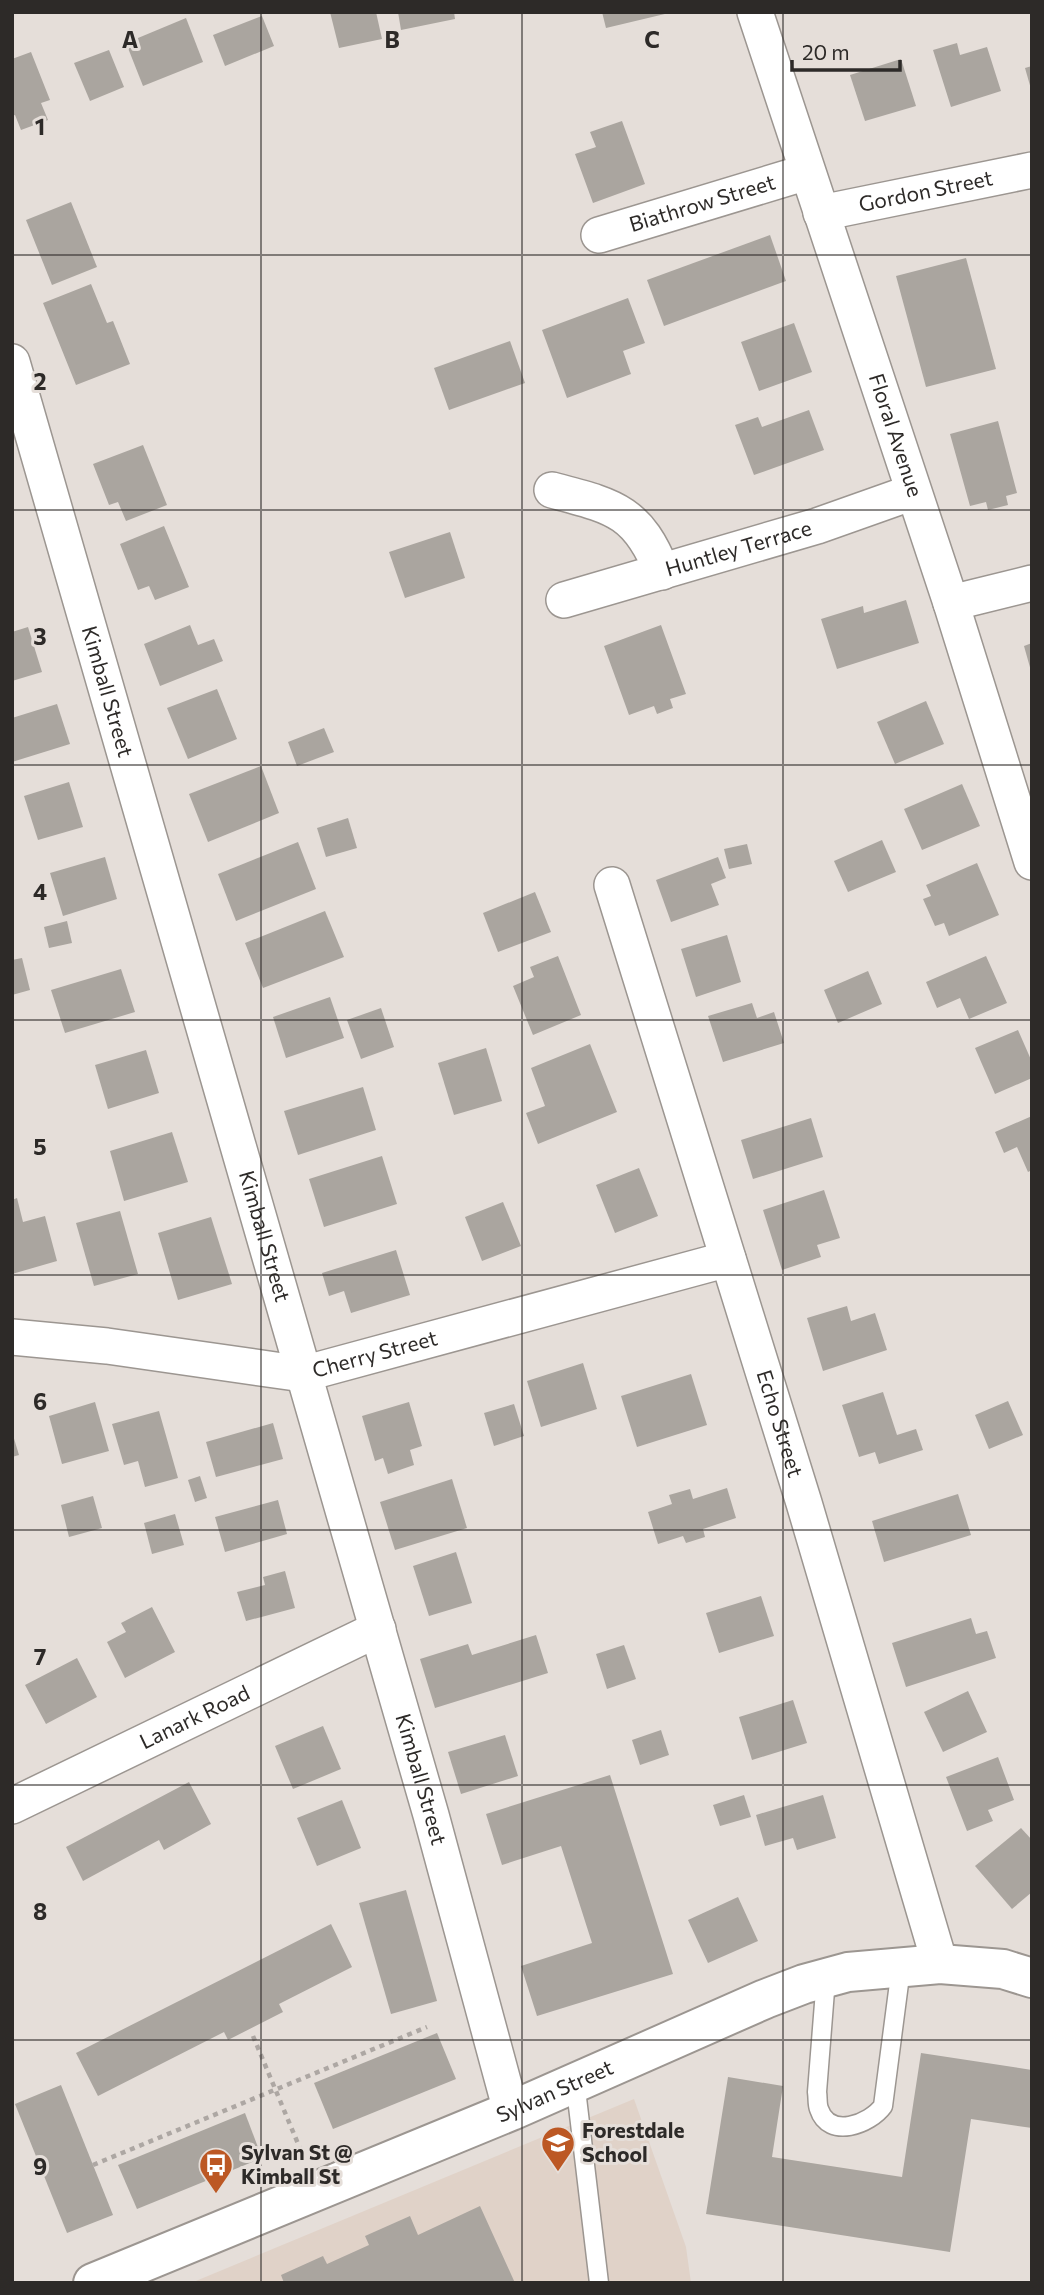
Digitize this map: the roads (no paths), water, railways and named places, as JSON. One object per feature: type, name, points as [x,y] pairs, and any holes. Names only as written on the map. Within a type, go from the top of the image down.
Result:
[{"type":"street","name":"Floral Avenue","points":[[755,12],[951,603],[1032,862]]},
{"type":"street","name":"Gordon Street","points":[[821,214],[1032,170]]},
{"type":"street","name":"Biathrow Street","points":[[599,235],[807,172]]},
{"type":"street","name":"Kimball Street","points":[[12,362],[378,1629],[511,2111]]},
{"type":"street","points":[[552,490],[599,502],[628,517],[648,541],[662,572]]},
{"type":"street","name":"Huntley Terrace","points":[[564,600],[817,526],[913,492]]},
{"type":"street","points":[[951,603],[1032,583]]},
{"type":"street","name":"Echo Street","points":[[612,885],[804,1503],[940,1964]]},
{"type":"street","name":"Cherry Street","points":[[12,1337],[107,1346],[303,1374],[728,1259]]},
{"type":"street","name":"Lanark Road","points":[[12,1806],[378,1629]]},
{"type":"street","name":"Sylvan Street","points":[[93,2283],[511,2111],[765,1999],[826,1978],[848,1972],[940,1964],[1003,1969],[1032,1978]]},
{"type":"lane","points":[[826,1978],[818,2109],[824,2119],[831,2123],[855,2126],[876,2115],[883,2106],[901,1968]]},
{"type":"lane","points":[[575,2081],[598,2283]]},
{"type":"place","name":"Forestdale School","points":[[558,2173]]},
{"type":"place","name":"Sylvan St @ Kimball St","points":[[216,2195]]}]
